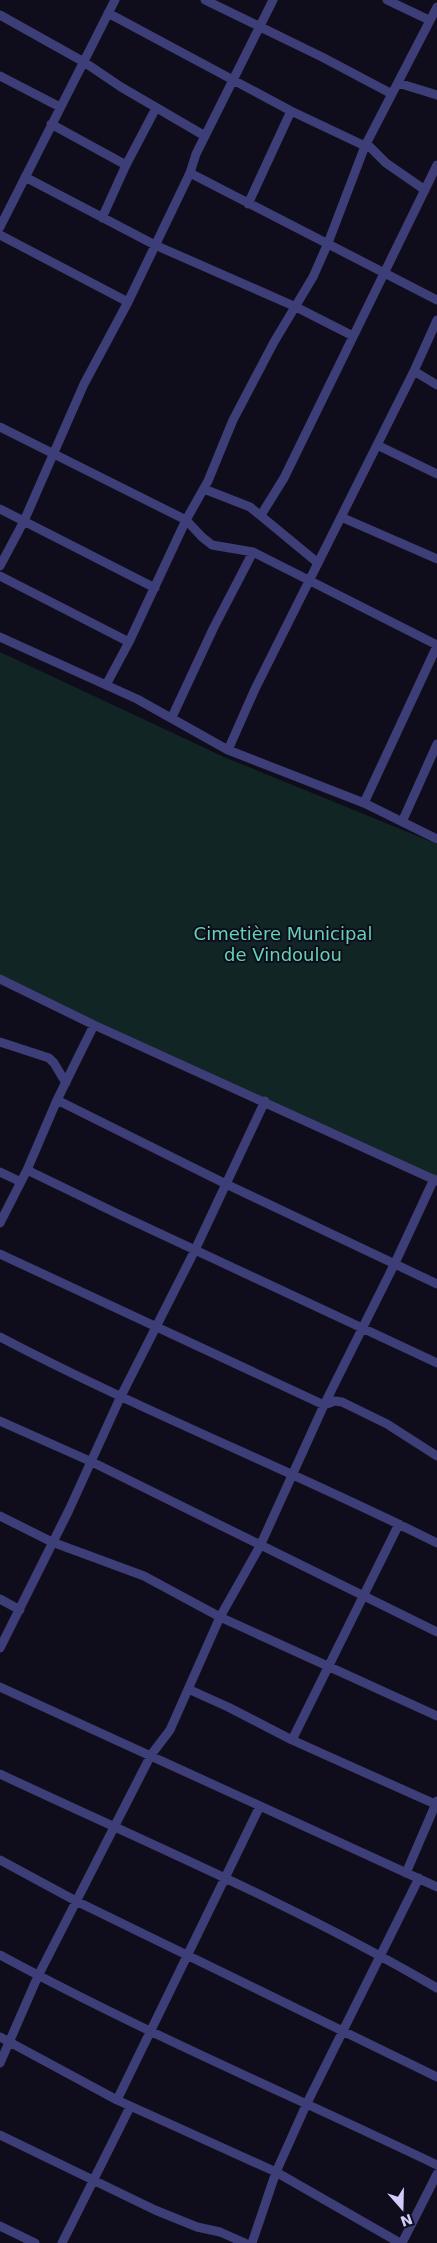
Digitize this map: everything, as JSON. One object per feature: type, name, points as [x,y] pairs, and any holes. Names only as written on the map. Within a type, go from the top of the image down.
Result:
[{"type":"street","points":[[1,224],[115,0]]},
{"type":"street","points":[[205,0],[322,57],[392,94]]},
{"type":"street","points":[[0,566],[24,521],[55,454],[84,384],[128,302],[190,173],[205,136],[273,0]]},
{"type":"street","points":[[388,0],[429,20]]},
{"type":"street","points":[[106,685],[129,642],[186,520],[204,489],[233,420],[274,342],[296,307],[328,243],[365,145],[437,7]]},
{"type":"street","points":[[108,13],[291,111],[365,145],[386,163],[425,190]]},
{"type":"street","points":[[0,16],[84,62],[156,108],[205,136]]},
{"type":"street","points":[[0,76],[60,107]]},
{"type":"street","points":[[398,83],[437,95]]},
{"type":"street","points":[[102,218],[126,165],[156,108]]},
{"type":"street","points":[[248,204],[291,111]]},
{"type":"street","points":[[51,124],[126,165]]},
{"type":"street","points":[[261,515],[284,478],[437,165]]},
{"type":"street","points":[[190,173],[437,300]]},
{"type":"street","points":[[25,177],[155,245],[296,307],[353,336]]},
{"type":"street","points":[[0,235],[128,302]]},
{"type":"street","points":[[228,750],[255,689],[342,517],[437,320]]},
{"type":"street","points":[[414,371],[437,385]]},
{"type":"street","points":[[0,427],[186,520],[202,537],[212,544],[253,552],[437,646],[364,803]]},
{"type":"street","points":[[377,445],[437,474]]},
{"type":"street","points":[[204,489],[250,507],[318,563]]},
{"type":"street","points":[[0,509],[155,588]]},
{"type":"street","points":[[342,517],[437,559]]},
{"type":"street","points":[[172,717],[214,628],[253,552]]},
{"type":"street","points":[[0,576],[129,642]]},
{"type":"street","points":[[0,637],[172,717],[228,750],[364,803],[437,839]]},
{"type":"street","points":[[402,822],[437,744]]},
{"type":"street","points":[[0,979],[94,1025],[265,1101],[435,1180],[324,1405],[260,1546],[220,1617],[170,1730],[152,1755],[76,1901],[38,1976],[0,2063]]},
{"type":"street","points":[[0,1223],[27,1170],[57,1100],[94,1025]]},
{"type":"street","points":[[0,1042],[49,1058],[66,1083]]},
{"type":"street","points":[[57,1100],[226,1184],[437,1284]]},
{"type":"street","points":[[0,1648],[92,1462],[155,1326],[195,1250],[265,1101]]},
{"type":"street","points":[[27,1170],[437,1363]]},
{"type":"street","points":[[0,1172],[21,1182]]},
{"type":"street","points":[[0,1254],[324,1405],[335,1401],[342,1402],[387,1424],[437,1456]]},
{"type":"street","points":[[0,1337],[120,1398],[292,1476],[339,1495],[437,1543]]},
{"type":"street","points":[[0,1421],[92,1462],[437,1632]]},
{"type":"street","points":[[0,1516],[52,1542],[144,1576],[220,1617],[328,1668],[437,1716]]},
{"type":"street","points":[[292,1740],[399,1524]]},
{"type":"street","points":[[0,1599],[20,1610]]},
{"type":"street","points":[[0,1687],[437,1887]]},
{"type":"street","points":[[188,1690],[228,1707],[292,1740],[437,1803],[406,1873]]},
{"type":"street","points":[[0,1774],[226,1877],[381,1955],[437,1988]]},
{"type":"street","points":[[116,2100],[260,1806]]},
{"type":"street","points":[[0,1860],[76,1901],[437,2077]]},
{"type":"street","points":[[252,2243],[276,2172],[307,2103],[419,1878]]},
{"type":"street","points":[[0,1955],[149,2032],[307,2103],[437,2165]]},
{"type":"street","points":[[0,2037],[130,2107],[276,2172],[401,2243],[437,2174]]},
{"type":"street","points":[[62,2243],[130,2107]]},
{"type":"street","points":[[0,2135],[155,2210],[197,2227],[220,2232],[245,2243]]},
{"type":"street","points":[[0,2226],[35,2243]]},
{"type":"green space","name":"Cimetière Municipal de Vindoulou","points":[[0,652],[224,757],[437,844],[437,1182],[0,977]]}]
